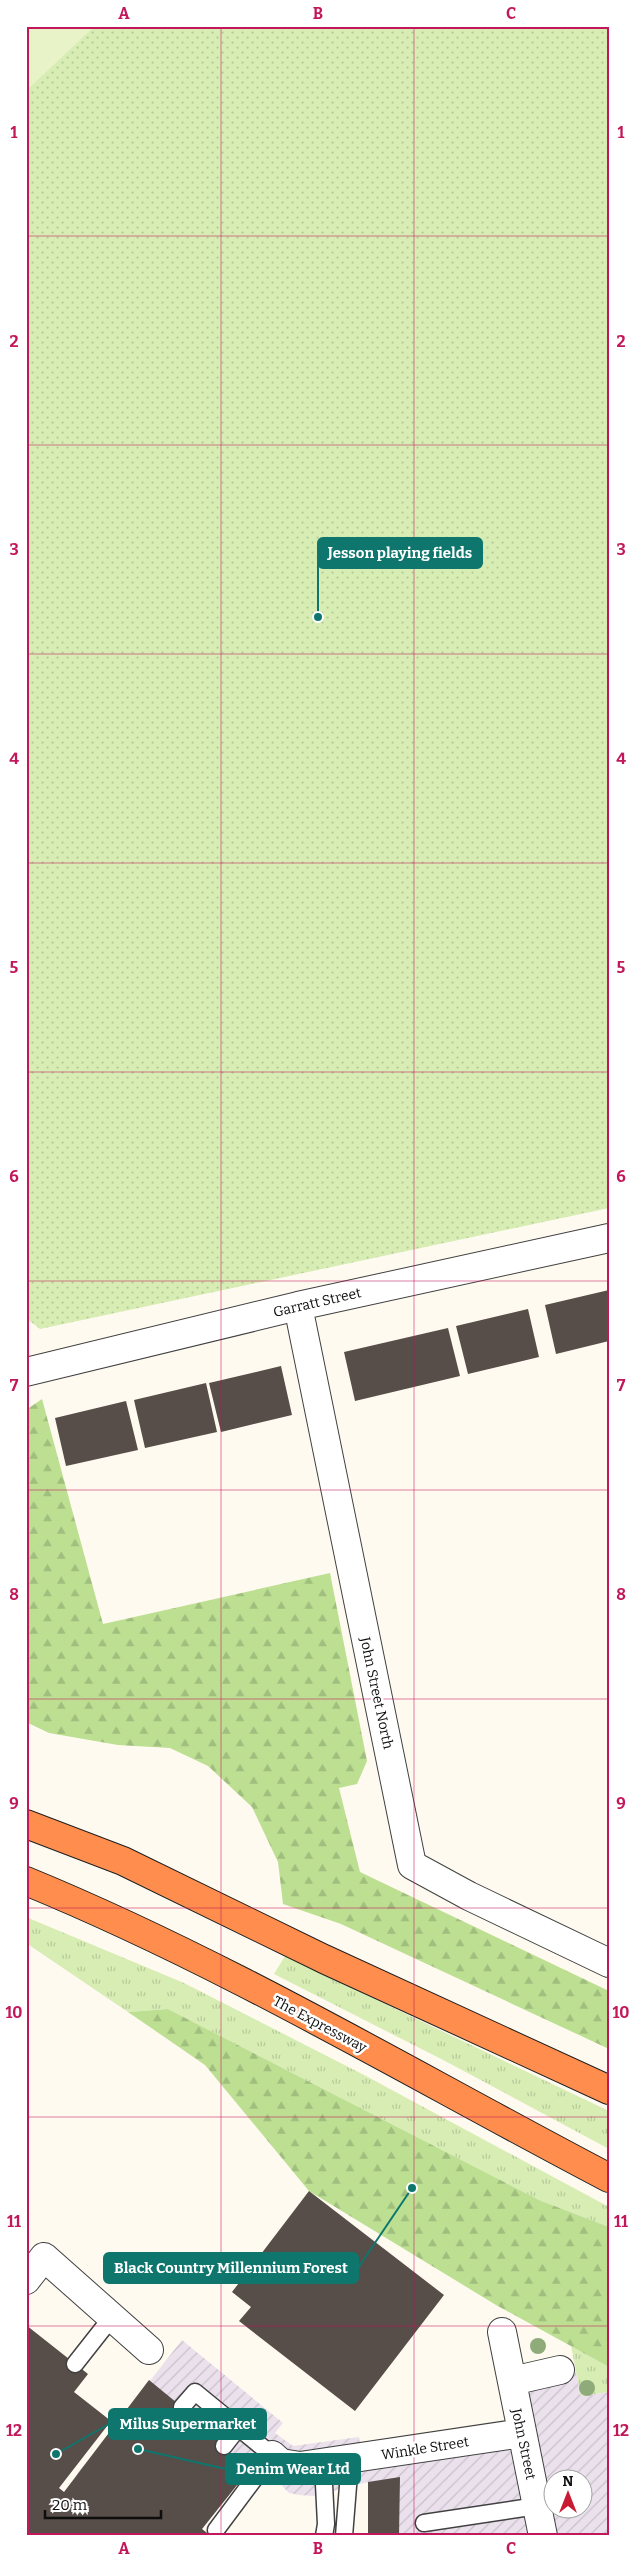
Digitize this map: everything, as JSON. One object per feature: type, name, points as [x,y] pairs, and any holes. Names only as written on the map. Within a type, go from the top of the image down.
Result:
[{"type":"highway","points":[[26,1824],[123,1861],[324,1959],[609,2090]]},
{"type":"highway","name":"The Expressway","points":[[26,1881],[77,1902],[202,1962],[609,2178]]},
{"type":"street","name":"Garratt Street","points":[[26,1372],[298,1306],[609,1238]]},
{"type":"street","name":"John Street North","points":[[298,1306],[412,1866],[609,1964]]},
{"type":"street","points":[[26,2280],[44,2257],[149,2350]]},
{"type":"street","name":"John Street","points":[[502,2332],[543,2536]]},
{"type":"street","points":[[512,2381],[560,2370]]},
{"type":"street","name":"Winkle Street","points":[[272,2456],[281,2462],[300,2466],[323,2464],[522,2433]]},
{"type":"lane","points":[[76,2364],[112,2318]]},
{"type":"lane","points":[[182,2407],[195,2392],[272,2456],[216,2530]]},
{"type":"lane","points":[[224,2446],[238,2428]]},
{"type":"lane","points":[[344,2536],[350,2461]]},
{"type":"lane","points":[[323,2464],[326,2524],[324,2536]]},
{"type":"lane","points":[[424,2522],[537,2506]]},
{"type":"shaded area","points":[[182,2340],[283,2423],[275,2433],[293,2446],[359,2437],[362,2458],[522,2433],[512,2381],[575,2367],[581,2396],[609,2392],[609,2536],[368,2536],[368,2482],[314,2496],[299,2495],[289,2493],[256,2460],[197,2536],[97,2489],[77,2474]]},
{"type":"green space","points":[[26,26],[609,26],[609,1208],[40,1329],[26,1318]]},
{"type":"green space","points":[[26,26],[95,26],[26,91]]},
{"type":"green space","points":[[42,1399],[103,1624],[330,1573],[367,1761],[357,1784],[339,1788],[360,1872],[609,1991],[609,2049],[341,1924],[283,1904],[278,1862],[252,1807],[208,1766],[170,1748],[118,1745],[49,1733],[26,1722],[26,1410]]},
{"type":"green space","points":[[26,1917],[184,1983],[366,2076],[609,2207],[609,2227],[539,2200],[168,2009],[128,2012],[26,1943]]},
{"type":"green space","points":[[285,1956],[609,2111],[609,2149],[447,2062],[274,1974]]},
{"type":"green space","points":[[168,2009],[539,2200],[609,2227],[609,2367],[496,2305],[309,2191],[205,2065],[128,2012]]},
{"type":"green space","points":[[571,2346],[609,2367],[609,2392],[581,2396]]},
{"type":"building","points":[[609,1290],[609,1341],[556,1354],[545,1305]]},
{"type":"building","points":[[528,1309],[539,1357],[468,1374],[456,1326]]},
{"type":"building","points":[[448,1328],[460,1376],[355,1401],[344,1352]]},
{"type":"building","points":[[281,1366],[292,1415],[221,1432],[209,1383]]},
{"type":"building","points":[[206,1383],[217,1432],[145,1448],[134,1400]]},
{"type":"building","points":[[126,1401],[138,1450],[66,1466],[55,1418]]},
{"type":"building","points":[[309,2191],[444,2295],[355,2411],[239,2321],[251,2307],[232,2292]]},
{"type":"building","points":[[26,2325],[88,2374],[74,2392],[111,2421],[59,2488],[64,2492],[149,2380],[182,2407],[249,2470],[202,2529],[211,2536],[26,2536]]},
{"type":"building","points":[[400,2477],[399,2536],[368,2536],[368,2482]]},
{"type":"place","name":"Jesson playing fields","points":[[318,617]]},
{"type":"place","name":"Black Country Millennium Forest","points":[[412,2188]]},
{"type":"place","name":"Denim Wear Ltd","points":[[138,2449]]},
{"type":"place","name":"Milus Supermarket","points":[[56,2454]]}]
